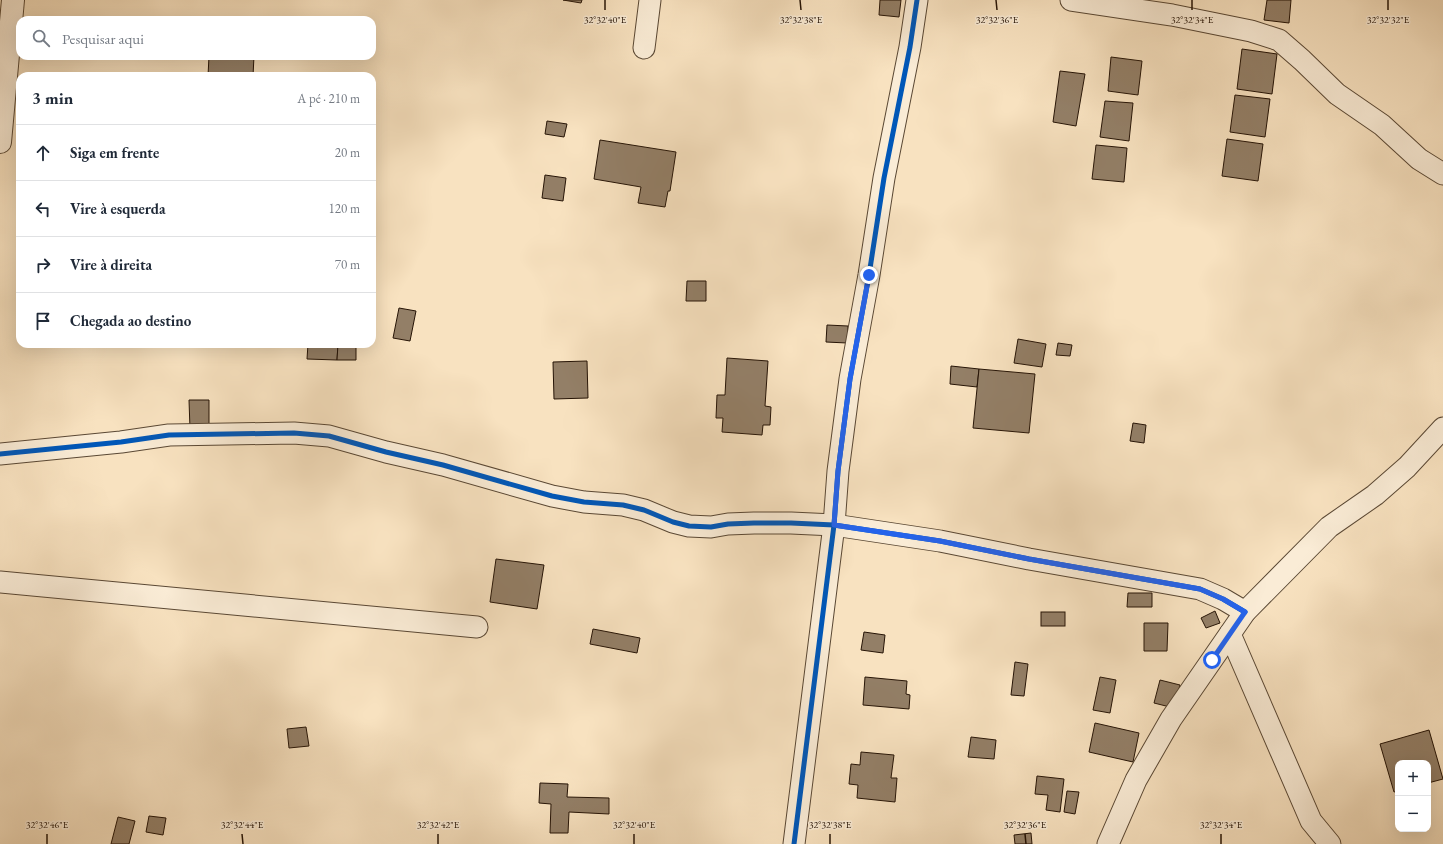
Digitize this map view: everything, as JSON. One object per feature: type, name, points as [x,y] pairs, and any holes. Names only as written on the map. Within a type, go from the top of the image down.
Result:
[{"type":"street","points":[[0,142],[13,0]]},
{"type":"street","points":[[644,48],[650,0]]},
{"type":"street","points":[[794,844],[834,525],[838,471],[850,379],[869,275],[884,178],[910,47],[917,0]]},
{"type":"street","points":[[1071,0],[1172,15],[1251,32],[1279,40],[1337,94],[1382,125],[1419,159],[1443,174]]},
{"type":"street","points":[[1108,844],[1136,780],[1171,719],[1245,612],[1329,528],[1375,496],[1407,467],[1443,428]]},
{"type":"street","points":[[0,454],[121,442],[169,435],[294,433],[329,436],[386,452],[443,465],[552,496],[584,502],[623,505],[644,510],[673,522],[689,526],[711,527],[728,524],[791,522],[834,525],[940,541],[1029,559],[1200,589],[1223,599],[1245,612]]},
{"type":"street","points":[[0,582],[477,627]]},
{"type":"street","points":[[1230,634],[1312,821],[1330,844]]},
{"type":"building","points":[[563,0],[582,0],[581,3]]},
{"type":"building","points":[[880,0],[901,0],[899,17],[879,15]]},
{"type":"building","points":[[1267,0],[1291,0],[1289,23],[1264,20]]},
{"type":"building","points":[[1242,49],[1277,54],[1272,94],[1237,89]]},
{"type":"building","points":[[1111,57],[1142,61],[1138,95],[1108,91]]},
{"type":"building","points":[[209,60],[254,60],[253,72],[208,72]]},
{"type":"building","points":[[1060,71],[1085,74],[1076,126],[1053,122]]},
{"type":"building","points":[[1235,95],[1270,99],[1265,137],[1230,132]]},
{"type":"building","points":[[1105,101],[1133,103],[1129,141],[1100,137]]},
{"type":"building","points":[[547,121],[567,124],[564,137],[545,134]]},
{"type":"building","points":[[1227,139],[1263,144],[1258,181],[1222,176]]},
{"type":"building","points":[[600,140],[676,152],[670,191],[668,191],[665,207],[638,203],[641,187],[594,179]]},
{"type":"building","points":[[1096,145],[1127,148],[1124,182],[1092,179]]},
{"type":"building","points":[[545,175],[566,178],[563,201],[542,198]]},
{"type":"building","points":[[687,281],[706,281],[706,301],[686,301]]},
{"type":"building","points":[[399,308],[416,311],[410,341],[393,338]]},
{"type":"building","points":[[827,325],[848,326],[847,343],[826,342]]},
{"type":"building","points":[[1018,339],[1046,344],[1042,367],[1014,363]]},
{"type":"building","points":[[1058,343],[1072,345],[1070,356],[1056,355]]},
{"type":"building","points":[[308,348],[338,348],[337,360],[307,359]]},
{"type":"building","points":[[338,348],[356,348],[356,360],[337,360]]},
{"type":"building","points":[[727,358],[768,361],[765,406],[771,407],[770,425],[763,425],[762,435],[722,432],[723,418],[716,418],[717,395],[725,395]]},
{"type":"building","points":[[587,361],[588,398],[554,399],[553,362]]},
{"type":"building","points":[[951,366],[979,369],[977,387],[950,384]]},
{"type":"building","points":[[979,369],[1035,374],[1029,433],[973,428]]},
{"type":"building","points":[[189,400],[209,400],[209,429],[190,429]]},
{"type":"building","points":[[1133,423],[1146,425],[1144,443],[1130,441]]},
{"type":"building","points":[[496,559],[544,565],[537,609],[490,602]]},
{"type":"building","points":[[1128,593],[1152,593],[1152,607],[1127,607]]},
{"type":"building","points":[[1215,611],[1220,623],[1206,628],[1201,618]]},
{"type":"building","points":[[1041,612],[1065,612],[1065,626],[1041,626]]},
{"type":"building","points":[[1144,623],[1168,623],[1167,651],[1144,651]]},
{"type":"building","points":[[593,629],[640,638],[637,653],[590,644]]},
{"type":"building","points":[[864,632],[885,635],[883,653],[861,650]]},
{"type":"building","points":[[1015,662],[1028,664],[1024,696],[1011,695]]},
{"type":"building","points":[[865,677],[907,681],[906,694],[910,695],[909,709],[863,705]]},
{"type":"building","points":[[1100,677],[1116,680],[1110,713],[1093,710]]},
{"type":"building","points":[[1160,680],[1180,685],[1174,708],[1154,703]]},
{"type":"building","points":[[1095,723],[1139,733],[1133,762],[1089,752]]},
{"type":"building","points":[[306,727],[309,746],[289,748],[287,729]]},
{"type":"building","points":[[1429,730],[1443,779],[1431,782],[1431,760],[1395,760],[1394,792],[1380,744]]},
{"type":"building","points":[[971,737],[996,740],[994,759],[968,757]]},
{"type":"building","points":[[861,752],[894,755],[891,778],[897,778],[895,802],[857,798],[858,785],[849,784],[851,764],[860,765]]},
{"type":"building","points":[[1037,776],[1064,779],[1060,812],[1046,810],[1048,795],[1035,794]]},
{"type":"building","points":[[540,783],[568,784],[567,797],[609,798],[609,814],[569,812],[568,833],[550,833],[551,804],[539,803]]},
{"type":"building","points":[[1067,791],[1079,792],[1075,814],[1064,812]]},
{"type":"building","points":[[149,816],[166,818],[163,835],[146,832]]},
{"type":"building","points":[[118,817],[135,821],[129,844],[111,844]]},
{"type":"building","points":[[1031,833],[1032,844],[1015,844],[1014,835]]},
{"type":"cycle path","points":[[794,844],[834,525],[838,471],[850,379],[869,275],[884,178],[910,47],[917,0]]},
{"type":"cycle path","points":[[0,454],[121,442],[169,435],[294,433],[329,436],[386,452],[443,465],[552,496],[584,502],[623,505],[644,510],[673,522],[689,526],[711,527],[728,524],[754,523],[834,525],[940,541],[1029,559],[1200,589],[1223,599],[1245,612]]},
{"type":"route","points":[[869,275],[850,379],[838,471],[834,525],[940,541],[1029,559],[1200,589],[1223,599],[1245,612],[1212,660]]}]
